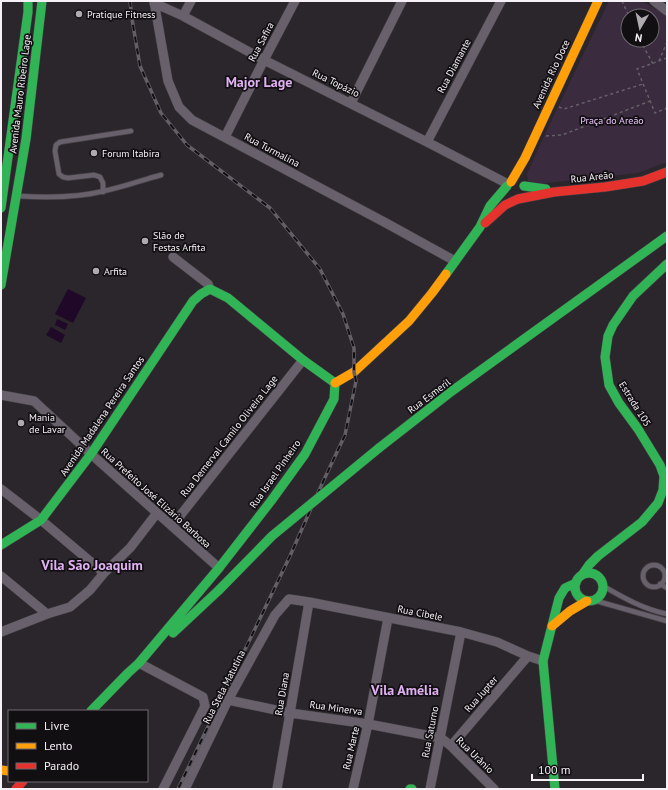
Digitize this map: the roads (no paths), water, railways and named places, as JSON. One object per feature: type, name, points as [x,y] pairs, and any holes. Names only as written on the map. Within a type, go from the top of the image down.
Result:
[{"type":"street","name":"Avenida Mauro Ribeiro Lage","points":[[1,208],[28,12],[28,1]]},
{"type":"street","name":"Avenida Mauro Ribeiro Lage","points":[[1,285],[26,139],[42,1]]},
{"type":"street","points":[[183,16],[191,1]]},
{"type":"street","name":"Rua Safira","points":[[225,137],[295,1]]},
{"type":"street","points":[[351,103],[402,1]]},
{"type":"street","name":"Rua Diamante","points":[[427,142],[501,1]]},
{"type":"street","name":"Avenida Rio Doce","points":[[509,184],[525,158],[598,1]]},
{"type":"street","points":[[654,1],[667,11]]},
{"type":"street","name":"Rua Topázio","points":[[154,3],[183,16],[264,60],[509,184]]},
{"type":"street","name":"Rua Turmalina","points":[[154,3],[168,81],[179,107],[192,120],[386,223],[454,261]]},
{"type":"street","name":"Avenida Rio Doce","points":[[524,185],[522,178],[525,158]]},
{"type":"street","name":"Rua Areão","points":[[524,185],[546,190],[641,177],[667,166]]},
{"type":"street","name":"Rua Areão","points":[[518,199],[554,192],[643,181],[667,172]]},
{"type":"street","points":[[173,257],[208,284],[210,289],[228,298],[303,360],[335,383],[354,372],[409,321],[432,293],[480,227],[504,205],[521,198],[525,192],[524,185],[517,181],[509,184],[490,206],[480,227]]},
{"type":"street","points":[[509,184],[506,192],[510,197],[518,199]]},
{"type":"street","name":"Rua Esmeril","points":[[139,663],[219,590],[272,536],[379,448],[452,391],[667,236]]},
{"type":"street","name":"Estrada 105","points":[[582,575],[589,564],[598,556],[642,522],[658,503],[664,490],[664,476],[660,465],[638,429],[619,403],[609,385],[606,366],[606,346],[608,336],[613,325],[634,296],[667,264]]},
{"type":"street","name":"Avenida Madalena Pereira Santos","points":[[1,545],[42,520],[91,454],[193,301],[210,289]]},
{"type":"street","name":"Rua Demerval Camilo Oliveira Lage","points":[[172,526],[303,360]]},
{"type":"street","name":"Rua Israel Pinheiro","points":[[91,710],[139,663],[219,568],[271,501],[305,454],[334,399],[335,383]]},
{"type":"street","name":"Rua Prefeito José Elizário Barbosa","points":[[1,395],[34,401],[219,568]]},
{"type":"street","points":[[1,489],[42,520],[104,573]]},
{"type":"street","points":[[1,632],[47,614],[70,607],[90,590],[104,573],[130,548],[157,513]]},
{"type":"street","name":"Estrada 105","points":[[602,583],[601,566],[608,549]]},
{"type":"street","points":[[552,626],[570,611],[590,600],[599,597],[602,592],[602,583],[596,575],[589,573],[578,578],[575,588],[577,594],[582,599],[590,600]]},
{"type":"street","points":[[1,576],[47,614]]},
{"type":"street","points":[[555,789],[543,661],[555,608],[561,593],[576,582]]},
{"type":"street","name":"Rua Cibele","points":[[288,600],[309,602],[461,632],[497,642],[543,661]]},
{"type":"street","name":"Rua Stela Matutina","points":[[186,789],[228,700],[275,615],[288,600]]},
{"type":"street","name":"Rua Diana","points":[[277,789],[309,602]]},
{"type":"street","name":"Rua Marte","points":[[353,789],[368,724],[388,618]]},
{"type":"street","name":"Rua Saturno","points":[[430,789],[461,632]]},
{"type":"street","name":"Rua Jupter","points":[[451,746],[528,656]]},
{"type":"street","points":[[139,663],[203,697],[205,706],[163,789]]},
{"type":"street","name":"Rua Minerva","points":[[228,700],[290,713],[368,724],[440,738]]},
{"type":"street","name":"Rua Urânio","points":[[440,738],[451,746],[494,789]]},
{"type":"lane","points":[[103,192],[103,183],[100,177],[94,175],[68,178],[59,174],[55,151],[56,145],[60,142],[131,131]]},
{"type":"lane","points":[[16,196],[55,198],[103,192],[161,176]]},
{"type":"lane","points":[[656,565],[661,568],[664,576],[660,584],[658,586],[652,586],[646,583],[643,575],[647,568],[656,565]]},
{"type":"lane","points":[[602,583],[630,602],[655,612],[667,614]]},
{"type":"lane","points":[[660,584],[667,588]]},
{"type":"lane","points":[[590,600],[667,621]]},
{"type":"railway","points":[[130,1],[140,66],[161,113],[187,145],[270,208],[320,269],[343,314],[354,348],[354,372],[356,381],[345,435],[290,556],[178,789]]},
{"type":"place","name":"Pratique Fitness","points":[[79,14]]},
{"type":"place","name":"Forum Itabira","points":[[94,153]]},
{"type":"place","name":"Slão de Festas Arfita","points":[[145,241]]},
{"type":"place","name":"Arfita","points":[[96,271]]},
{"type":"place","name":"Mania de Lavar","points":[[21,423]]},
{"type":"district","name":"Major Lage","points":[[259,82]]},
{"type":"district","name":"Vila São Joaquim","points":[[92,565]]},
{"type":"district","name":"Vila Amélia","points":[[405,690]]},
{"type":"park label","name":"Praça do Areão","points":[[612,120]]}]
